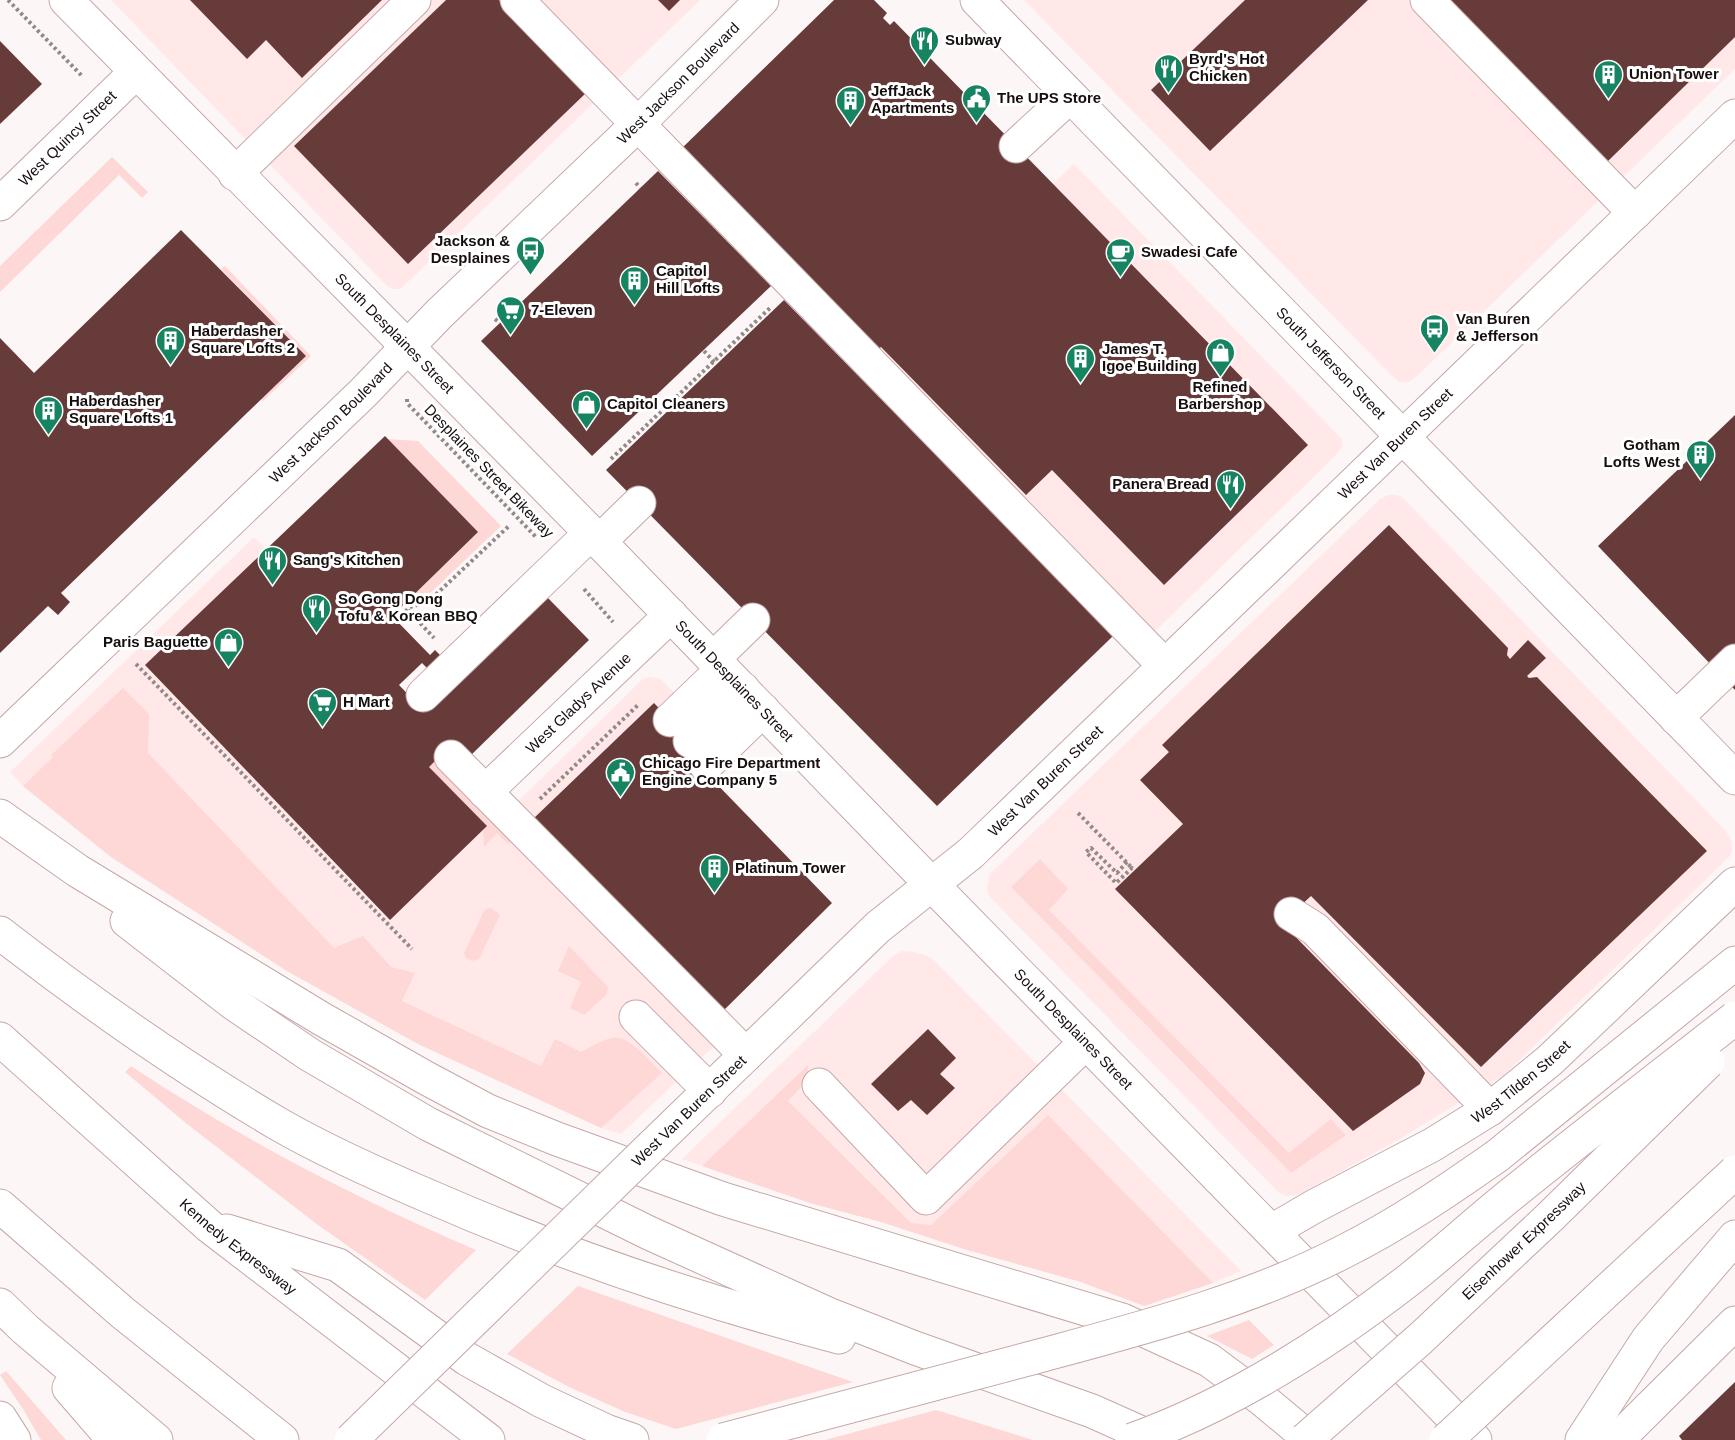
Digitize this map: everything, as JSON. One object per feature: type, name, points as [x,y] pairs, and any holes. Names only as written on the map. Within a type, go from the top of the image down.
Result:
[{"type":"main road","name":"South Desplaines Street","points":[[66,0],[671,615],[931,885],[1475,1440]]},
{"type":"main road","points":[[236,174],[414,0]]},
{"type":"main road","points":[[517,0],[795,284],[897,403],[1165,666]]},
{"type":"main road","name":"West Jackson Boulevard","points":[[0,741],[363,393],[439,314],[638,124],[762,0]]},
{"type":"main road","name":"South Jefferson Street","points":[[977,0],[1735,778]]},
{"type":"main road","points":[[1427,0],[1635,213]]},
{"type":"main road","name":"West Quincy Street","points":[[0,204],[136,72]]},
{"type":"main road","points":[[1016,146],[1070,96]]},
{"type":"main road","name":"West Van Buren Street","points":[[351,1440],[878,927],[971,854],[1735,116]]},
{"type":"main road","points":[[423,695],[595,538],[639,503]]},
{"type":"main road","name":"West Gladys Avenue","points":[[485,792],[671,615]]},
{"type":"main road","points":[[735,682],[689,742],[735,682],[753,620]]},
{"type":"main road","points":[[1676,718],[1735,662]]},
{"type":"main road","points":[[451,757],[747,1055]]},
{"type":"main road","points":[[2,818],[93,894],[233,1003],[310,1055],[428,1124],[736,1274],[828,1314],[904,1344],[1092,1411],[1157,1440]]},
{"type":"main road","points":[[2,818],[78,871],[322,1019],[488,1110],[556,1139],[723,1199],[1122,1320],[1209,1360],[1263,1400],[1311,1440]]},
{"type":"main road","name":"West Tilden Street","points":[[1272,1231],[1432,1145],[1490,1109],[1549,1061],[1735,884]]},
{"type":"main road","points":[[1312,919],[1490,1109]]},
{"type":"main road","points":[[0,933],[65,984],[170,1055],[281,1125],[363,1168],[492,1224],[636,1276],[817,1331],[1006,1380]]},
{"type":"main road","points":[[723,1440],[1201,1310],[1286,1278],[1342,1253],[1448,1191],[1497,1156],[1735,963]]},
{"type":"main road","points":[[636,1017],[710,1090]]},
{"type":"main road","points":[[1132,1440],[1222,1403],[1323,1341],[1409,1280],[1512,1193],[1735,1018]]},
{"type":"main road","name":"Eisenhower Expressway","points":[[1305,1440],[1420,1339],[1550,1217],[1735,1036]]},
{"type":"main road","name":"Kennedy Expressway","points":[[0,1039],[209,1226],[488,1440]]},
{"type":"main road","points":[[819,1085],[926,1198],[1086,1042]]},
{"type":"main road","points":[[1446,1440],[1735,1172]]},
{"type":"main road","points":[[0,1206],[123,1313],[282,1440]]},
{"type":"main road","points":[[209,1226],[338,1265],[467,1359],[542,1401],[606,1431],[632,1440]]},
{"type":"main road","points":[[1582,1440],[1648,1339],[1735,1237]]},
{"type":"main road","points":[[0,1305],[156,1440]]},
{"type":"main road","points":[[1617,1440],[1735,1323]]},
{"type":"main road","points":[[25,1329],[75,1396],[114,1440]]},
{"type":"main road","points":[[0,1418],[14,1440]]},
{"type":"path","points":[[8,0],[83,78]]},
{"type":"path","points":[[636,183],[640,188]]},
{"type":"path","points":[[610,459],[715,363],[795,284]]},
{"type":"path","points":[[495,319],[500,323]]},
{"type":"path","points":[[704,351],[715,363]]},
{"type":"path","name":"Desplaines Street Bikeway","points":[[407,403],[537,538]]},
{"type":"path","points":[[397,620],[410,607],[428,602],[510,525]]},
{"type":"path","points":[[584,589],[613,621]]},
{"type":"path","points":[[136,664],[411,949]]},
{"type":"path","points":[[516,822],[645,698]]},
{"type":"path","points":[[1078,813],[1127,862],[1133,869],[1116,883],[1086,852],[1091,848],[1117,873],[1127,862]]},
{"type":"shaded area","points":[[111,0],[700,0],[409,281],[400,289],[394,289],[388,287]]},
{"type":"shaded area","points":[[1024,0],[1735,0],[1735,69],[1416,377],[1408,382],[1400,382]]},
{"type":"shaded area","points":[[112,157],[148,192],[142,198],[119,175],[0,292],[0,266]]},
{"type":"shaded area","name":"James T. Igoe Building","points":[[1074,164],[1342,439],[1342,447],[1335,456],[1143,643],[876,351]]},
{"type":"shaded area","points":[[225,266],[311,356],[263,401],[261,399],[306,356],[221,269]]},
{"type":"shaded area","points":[[387,439],[418,441],[501,526],[426,597],[409,599]]},
{"type":"shaded area","points":[[1388,495],[1403,498],[1725,830],[1731,840],[1732,849],[1730,856],[1504,1075],[1403,1137],[1300,1194],[1287,1196],[1278,1192],[991,898],[987,891],[988,883],[990,874],[1380,499]]},
{"type":"shaded area","points":[[254,537],[473,761],[506,813],[643,679],[649,677],[661,679],[732,752],[587,894],[727,1034],[621,1134],[601,1128],[418,1044],[287,971],[111,857],[23,786],[10,772]]},
{"type":"shaded area","points":[[123,688],[149,714],[148,753],[334,948],[363,936],[391,967],[415,973],[402,1001],[541,1066],[555,1039],[581,1052],[604,1040],[619,1038],[632,1044],[662,1073],[601,1128],[418,1044],[287,971],[111,857],[23,786],[53,757],[51,755]]},
{"type":"shaded area","points":[[434,762],[511,842],[508,844],[497,833],[484,847],[483,830],[486,826],[429,767]]},
{"type":"shaded area","points":[[1040,859],[1068,889],[1049,910],[1289,1153],[1331,1119],[1346,1135],[1291,1173],[1011,887]]},
{"type":"shaded area","points":[[491,908],[500,915],[479,959],[472,961],[466,958],[464,953],[485,909]]},
{"type":"shaded area","points":[[569,946],[608,987],[607,994],[584,1015],[570,1008],[581,982],[558,971]]},
{"type":"shaded area","points":[[902,951],[915,952],[935,961],[1241,1271],[1144,1306],[1081,1282],[810,1203],[682,1159],[893,956]]},
{"type":"shaded area","points":[[808,1065],[808,1080],[788,1101],[911,1223],[931,1225],[1048,1115],[1213,1283],[1144,1306],[1081,1282],[810,1203],[702,1166]]},
{"type":"shaded area","points":[[131,1066],[214,1118],[342,1188],[476,1250],[425,1300],[318,1225],[187,1124],[125,1072]]},
{"type":"shaded area","points":[[578,1286],[853,1382],[676,1429],[625,1412],[569,1387],[507,1354]]},
{"type":"shaded area","points":[[1249,1320],[1274,1345],[1252,1359],[1207,1336]]},
{"type":"shaded area","points":[[6,1371],[66,1440],[41,1440],[0,1375]]},
{"type":"shaded area","points":[[936,1410],[1033,1440],[825,1440]]},
{"type":"building","points":[[190,0],[382,0],[302,78],[266,40],[247,59]]},
{"type":"building","points":[[446,0],[499,0],[587,92],[408,264],[294,146]]},
{"type":"building","points":[[658,0],[680,0],[669,11]]},
{"type":"building","points":[[834,0],[874,0],[887,13],[883,18],[890,25],[894,21],[1308,445],[1164,585],[1052,470],[1026,495],[881,347],[876,351],[680,150]]},
{"type":"building","points":[[1245,0],[1368,0],[1210,151],[1151,90]]},
{"type":"building","name":"Union Tower","points":[[1450,0],[1735,0],[1735,37],[1607,162]]},
{"type":"building","points":[[0,41],[42,84],[0,124]]},
{"type":"building","name":"Capitol Hill Lofts","points":[[658,171],[771,286],[592,456],[481,341]]},
{"type":"building","points":[[181,230],[306,356],[61,593],[70,602],[58,615],[48,606],[0,653],[0,338],[34,373]]},
{"type":"building","points":[[784,300],[1113,636],[937,806],[606,470]]},
{"type":"building","name":"Gotham Lofts West","points":[[1735,415],[1735,690],[1598,546]]},
{"type":"building","name":"H Mart","points":[[385,436],[478,532],[392,616],[430,655],[435,650],[446,661],[433,674],[422,663],[399,685],[425,712],[546,596],[589,640],[469,757],[454,742],[429,767],[487,826],[390,920],[145,665]]},
{"type":"building","points":[[1389,525],[1508,648],[1507,655],[1510,659],[1528,640],[1546,658],[1527,676],[1537,677],[1707,851],[1481,1067],[1311,896],[1282,923],[1419,1063],[1425,1073],[1420,1084],[1353,1131],[1115,889],[1183,824],[1140,780],[1169,752],[1162,745]]},
{"type":"building","name":"Platinum Tower","points":[[654,703],[702,753],[708,775],[832,903],[722,1012],[533,819]]},
{"type":"building","points":[[928,1029],[956,1058],[940,1074],[955,1088],[927,1115],[911,1100],[898,1111],[871,1084]]},
{"type":"building","points":[[1735,1382],[1735,1440],[1682,1440],[1679,1436]]},
{"type":"place","name":"Subway","points":[[924,66]]},
{"type":"place","name":"Byrd's Hot Chicken","points":[[1168,94]]},
{"type":"place","name":"Union Tower","points":[[1608,100]]},
{"type":"place","name":"The UPS Store","points":[[976,124]]},
{"type":"place","name":"JeffJack Apartments","points":[[850,126]]},
{"type":"place","name":"Jackson & Desplaines","points":[[531,276]]},
{"type":"place","name":"Swadesi Cafe","points":[[1120,278]]},
{"type":"place","name":"Capitol Hill Lofts","points":[[635,306]]},
{"type":"place","name":"7-Eleven","points":[[510,336]]},
{"type":"place","name":"Van Buren & Jefferson","points":[[1435,354]]},
{"type":"place","name":"Haberdasher Square Lofts 2","points":[[170,366]]},
{"type":"place","name":"Refined Barbershop","points":[[1220,378]]},
{"type":"place","name":"James T. Igoe Building","points":[[1081,384]]},
{"type":"place","name":"Capitol Cleaners","points":[[586,430]]},
{"type":"place","name":"Haberdasher Square Lofts 1","points":[[48,436]]},
{"type":"place","name":"Gotham Lofts West","points":[[1701,480]]},
{"type":"place","name":"Panera Bread","points":[[1230,510]]},
{"type":"place","name":"Sang's Kitchen","points":[[272,586]]},
{"type":"place","name":"So Gong Dong Tofu & Korean BBQ","points":[[317,634]]},
{"type":"place","name":"Paris Baguette","points":[[229,668]]},
{"type":"place","name":"H Mart","points":[[322,728]]},
{"type":"place","name":"Chicago Fire Department Engine Company 5","points":[[621,798]]},
{"type":"place","name":"Platinum Tower","points":[[714,894]]}]
